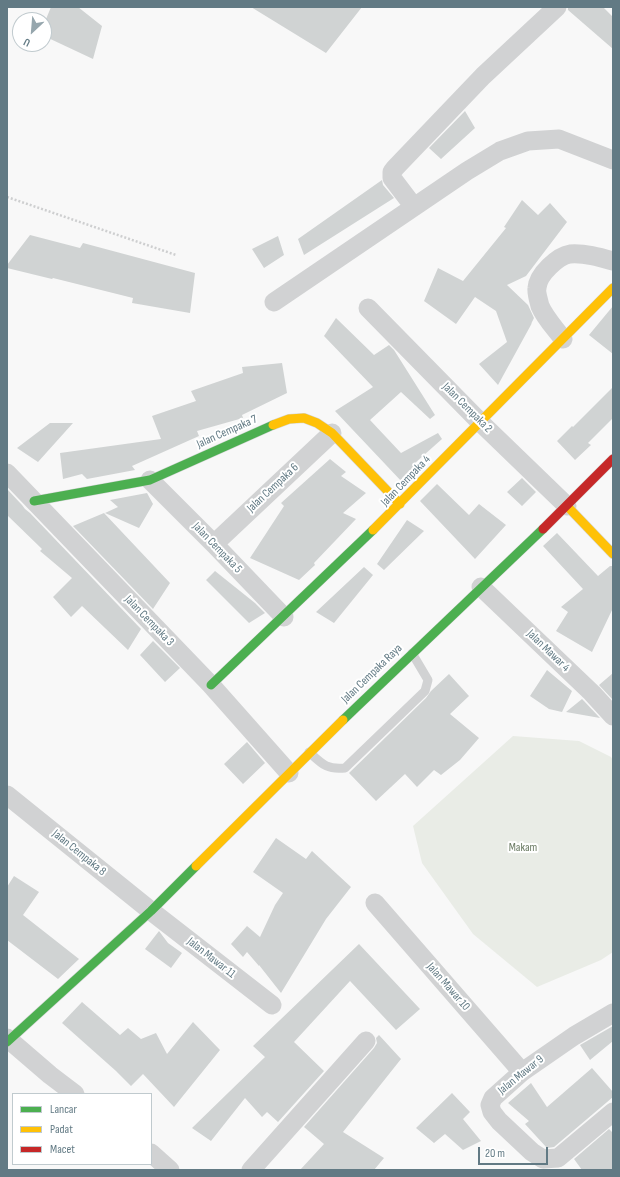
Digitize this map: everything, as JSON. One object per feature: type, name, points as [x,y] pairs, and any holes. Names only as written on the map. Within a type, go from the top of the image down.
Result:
[{"type":"street","points":[[414,207],[392,178],[392,172],[482,76],[556,7]]},
{"type":"street","points":[[274,302],[467,171],[500,151],[528,142],[559,139],[613,160]]},
{"type":"street","points":[[563,339],[547,319],[540,305],[537,288],[541,278],[548,268],[557,260],[569,254],[588,255],[613,261]]},
{"type":"street","name":"Jalan Cempaka 4","points":[[211,686],[400,504],[613,288]]},
{"type":"street","name":"Jalan Cempaka 2","points":[[368,308],[480,422],[567,506]]},
{"type":"street","name":"Jalan Cempaka 7","points":[[34,501],[150,480],[270,426],[289,419],[304,418],[317,423],[332,433],[400,504]]},
{"type":"street","name":"Jalan Cempaka 6","points":[[214,544],[332,433]]},
{"type":"street","name":"Jalan Cempaka Raya","points":[[8,1040],[151,911],[309,752],[567,506],[613,459]]},
{"type":"street","name":"Jalan Cempaka 3","points":[[7,473],[211,686],[289,773]]},
{"type":"street","name":"Jalan Cempaka 5","points":[[150,480],[284,617]]},
{"type":"street","points":[[567,506],[613,554]]},
{"type":"street","name":"Jalan Mawar 4","points":[[481,587],[592,693],[613,716]]},
{"type":"street","name":"Jalan Cempaka 8","points":[[7,795],[151,911]]},
{"type":"street","name":"Jalan Mawar 10","points":[[375,902],[522,1072]]},
{"type":"street","name":"Jalan Mawar 11","points":[[151,911],[272,1005]]},
{"type":"street","name":"Jalan Mawar 9","points":[[611,1117],[558,1158],[543,1159],[532,1152],[499,1121],[492,1112],[490,1105],[493,1098],[522,1072],[574,1036],[613,1013]]},
{"type":"street","points":[[8,1040],[74,1093]]},
{"type":"street","points":[[251,1170],[366,1041]]},
{"type":"street","points":[[152,1161],[170,1170]]},
{"type":"lane","points":[[309,752],[323,765],[331,768],[345,768],[372,744],[425,691],[428,680],[412,653]]},
{"type":"path","points":[[7,197],[176,255]]},
{"type":"green space","name":"Makam","points":[[513,736],[579,741],[611,757],[613,760],[613,952],[601,960],[537,987],[473,934],[422,863],[413,826]]},
{"type":"building","points":[[51,7],[78,7],[102,26],[93,59],[52,40],[52,12],[49,12]]},
{"type":"building","points":[[251,7],[362,7],[326,53]]},
{"type":"building","points":[[568,7],[603,7],[613,17],[613,49],[568,10]]},
{"type":"building","points":[[465,111],[475,128],[441,159],[429,148]]},
{"type":"building","points":[[382,180],[383,185],[394,198],[304,255],[298,239]]},
{"type":"building","points":[[522,200],[538,215],[550,203],[567,222],[526,276],[507,285],[528,305],[534,318],[498,385],[479,364],[507,342],[496,311],[475,297],[456,324],[424,301],[438,268],[463,281],[506,228],[504,227]]},
{"type":"building","points":[[30,235],[80,248],[83,243],[195,273],[190,313],[132,303],[133,298],[7,268],[7,265]]},
{"type":"building","points":[[278,236],[284,255],[264,268],[252,249]]},
{"type":"building","points":[[613,306],[613,354],[589,335]]},
{"type":"building","points":[[336,318],[374,355],[389,345],[394,350],[435,415],[430,419],[401,392],[370,420],[401,453],[438,433],[442,439],[415,463],[419,467],[403,483],[335,411],[373,387],[324,336]]},
{"type":"building","points":[[282,363],[287,393],[242,415],[243,418],[197,431],[199,436],[132,466],[135,470],[87,479],[82,474],[63,479],[60,453],[161,439],[152,416],[196,401],[191,391],[243,373],[242,367]]},
{"type":"building","points":[[613,387],[613,418],[588,443],[591,445],[575,460],[557,441]]},
{"type":"building","points":[[50,423],[73,423],[38,462],[17,448]]},
{"type":"building","points":[[330,459],[346,472],[341,476],[366,493],[343,513],[356,519],[314,563],[315,565],[299,580],[250,558],[284,506],[281,503]]},
{"type":"building","points":[[522,478],[536,492],[522,506],[507,492]]},
{"type":"building","points":[[437,484],[469,515],[479,504],[506,525],[475,559],[420,501]]},
{"type":"building","points":[[7,489],[141,629],[128,650],[82,606],[71,617],[53,597],[72,578],[40,551],[42,549],[7,515]]},
{"type":"building","points":[[147,493],[153,504],[139,528],[105,513],[118,507],[110,500]]},
{"type":"building","points":[[104,513],[170,583],[153,609],[73,526]]},
{"type":"building","points":[[407,520],[424,531],[384,570],[377,564]]},
{"type":"building","points":[[557,533],[598,576],[610,566],[613,566],[613,608],[592,652],[556,631],[568,612],[561,607],[583,589],[543,546]]},
{"type":"building","points":[[364,567],[373,575],[334,623],[316,612]]},
{"type":"building","points":[[215,571],[255,603],[265,613],[249,623],[206,580]]},
{"type":"building","points":[[153,641],[180,668],[165,682],[140,655]]},
{"type":"building","points":[[547,670],[572,691],[562,712],[549,709],[530,696]]},
{"type":"building","points":[[613,673],[613,700],[599,685]]},
{"type":"building","points":[[449,674],[469,696],[450,714],[479,738],[460,760],[441,775],[434,770],[417,787],[405,774],[376,801],[349,773]]},
{"type":"building","points":[[582,699],[584,701],[600,718],[566,712]]},
{"type":"building","points":[[247,742],[265,763],[243,784],[224,764]]},
{"type":"building","points":[[276,838],[306,859],[312,851],[351,887],[326,919],[281,993],[247,952],[243,957],[231,944],[247,926],[260,937],[275,905],[283,893],[253,872]]},
{"type":"building","points":[[14,876],[39,892],[23,915],[79,959],[58,979],[7,940],[7,887]]},
{"type":"building","points":[[159,931],[168,943],[182,953],[171,968],[145,949]]},
{"type":"building","points":[[359,944],[420,1009],[396,1030],[350,981],[294,1042],[324,1071],[278,1122],[267,1112],[262,1117],[245,1098],[211,1141],[192,1128],[265,1057],[253,1046]]},
{"type":"building","points":[[82,1002],[120,1035],[128,1028],[141,1039],[156,1033],[167,1054],[193,1022],[220,1050],[174,1107],[143,1074],[131,1086],[62,1023]]},
{"type":"building","points":[[613,1026],[613,1041],[590,1060],[580,1045]]},
{"type":"building","points":[[379,1035],[401,1059],[343,1132],[384,1158],[374,1170],[300,1170],[324,1144],[304,1127],[374,1048],[377,1043],[376,1038]]},
{"type":"building","points":[[592,1068],[613,1092],[613,1097],[554,1147],[547,1148],[525,1124],[529,1121],[508,1103],[531,1083],[547,1107]]},
{"type":"building","points":[[452,1093],[470,1112],[463,1119],[481,1141],[463,1150],[445,1134],[434,1143],[416,1128]]},
{"type":"building","points":[[609,1129],[613,1133],[613,1170],[582,1170],[574,1159]]},
{"type":"traffic: fast","points":[[34,501],[150,480],[273,425]]},
{"type":"traffic: fast","points":[[343,720],[543,529]]},
{"type":"traffic: fast","points":[[211,685],[373,530]]},
{"type":"traffic: fast","points":[[7,1042],[151,911],[196,866]]},
{"type":"traffic: slow","points":[[373,530],[613,288]]},
{"type":"traffic: slow","points":[[273,425],[289,419],[304,418],[317,423],[332,433],[400,504]]},
{"type":"traffic: slow","points":[[567,506],[613,554]]},
{"type":"traffic: slow","points":[[196,866],[343,720]]},
{"type":"traffic: jam","points":[[543,529],[613,459]]}]
